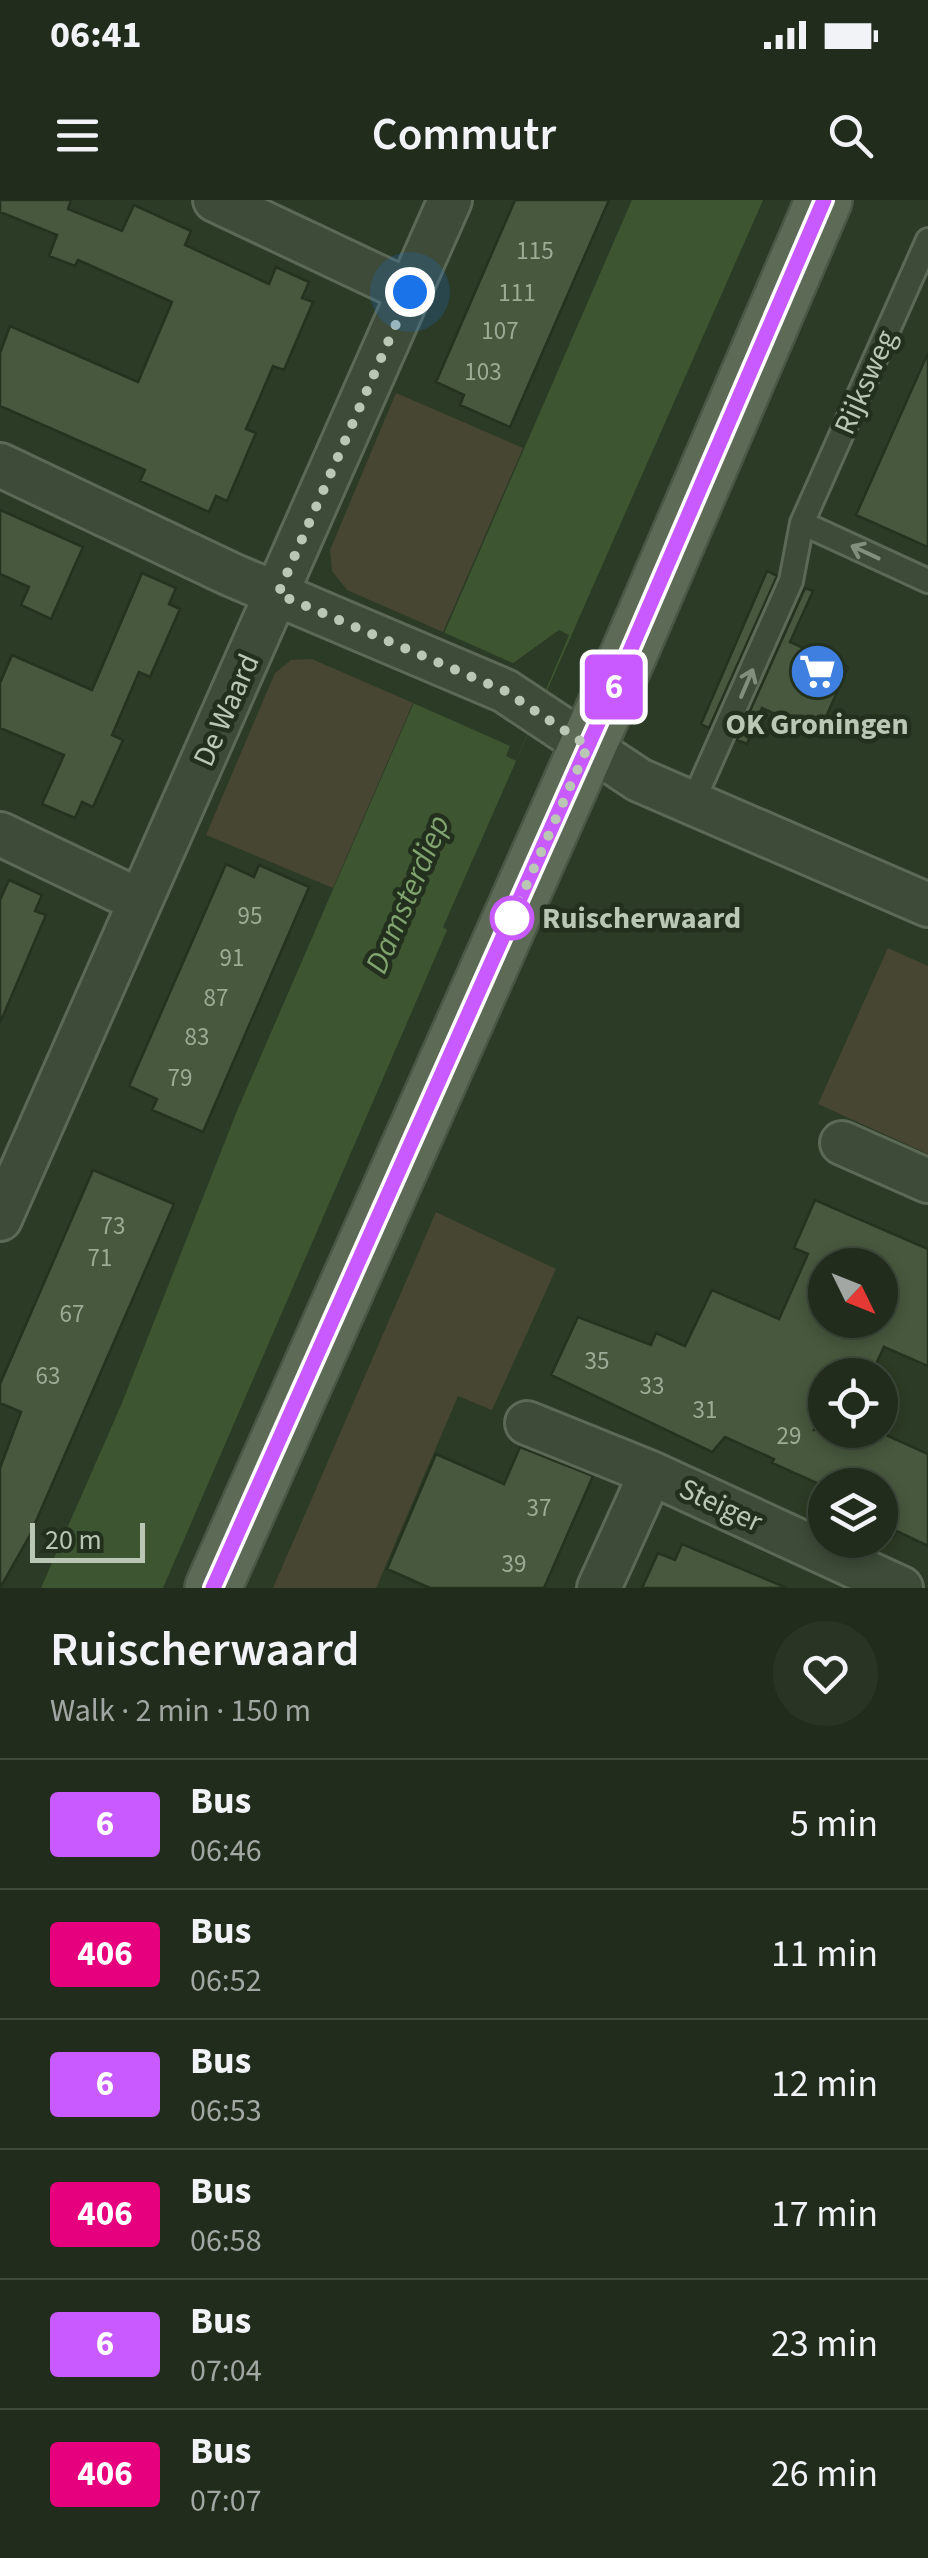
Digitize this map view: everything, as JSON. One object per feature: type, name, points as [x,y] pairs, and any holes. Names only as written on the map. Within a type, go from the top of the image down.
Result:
[{"type":"main road","points":[[214,1588],[588,746],[824,200]]},
{"type":"street","points":[[215,200],[410,292]]},
{"type":"street","name":"De Waard","points":[[0,1220],[450,200]]},
{"type":"street","points":[[0,465],[278,594],[505,691],[639,780],[928,905]]},
{"type":"street","points":[[0,834],[140,902]]},
{"type":"street","points":[[842,1144],[928,1181]]},
{"type":"street","name":"Steiger","points":[[527,1423],[650,1472],[901,1588]]},
{"type":"street","name":"Steiger","points":[[600,1588],[650,1472]]},
{"type":"lane","name":"Rijksweg","points":[[692,804],[791,581],[802,524],[928,240]]},
{"type":"lane","points":[[802,524],[928,581]]},
{"type":"shaded area","points":[[396,393],[523,448],[443,632],[347,590],[332,571],[330,550]]},
{"type":"shaded area","points":[[312,659],[413,703],[333,888],[206,835],[275,673],[291,660]]},
{"type":"shaded area","points":[[888,948],[928,966],[928,1154],[818,1104]]},
{"type":"shaded area","points":[[436,1212],[556,1269],[492,1410],[458,1396],[376,1588],[273,1588]]},
{"type":"water","name":"Damsterdiep","points":[[632,200],[763,200],[443,927],[447,930],[163,1588],[41,1588],[122,1403],[237,1111]]},
{"type":"pier","points":[[559,630],[569,635],[516,761],[506,756],[510,746],[413,703],[443,632],[513,663]]},
{"type":"building","points":[[0,200],[71,200],[68,209],[122,231],[134,205],[191,231],[185,245],[269,284],[276,267],[309,282],[302,298],[313,302],[284,370],[273,366],[246,429],[256,433],[227,501],[216,496],[209,512],[140,481],[145,470],[0,406],[0,353],[10,326],[138,382],[172,302],[78,260],[75,266],[49,256],[57,235],[0,212]]},
{"type":"building","points":[[515,200],[609,200],[510,427],[460,405],[464,395],[436,382]]},
{"type":"building","points":[[928,353],[928,547],[856,515]]},
{"type":"building","points":[[0,510],[83,547],[51,619],[21,605],[29,587],[0,574]]},
{"type":"building","points":[[767,571],[777,576],[709,728],[701,724]]},
{"type":"building","points":[[142,573],[176,588],[169,604],[180,609],[150,677],[139,672],[112,735],[123,740],[93,807],[82,802],[75,818],[42,804],[64,755],[0,728],[0,683],[12,655],[92,690]]},
{"type":"building","points":[[805,588],[813,591],[790,642],[848,667],[819,733],[762,708],[747,744],[737,740]]},
{"type":"building","points":[[226,864],[254,877],[259,865],[309,887],[203,1132],[152,1110],[157,1099],[129,1086]]},
{"type":"building","points":[[9,880],[42,895],[35,911],[46,915],[0,1023],[0,900]]},
{"type":"building","points":[[93,1170],[174,1204],[30,1535],[0,1588],[0,1468],[21,1412],[0,1403],[0,1384]]},
{"type":"building","points":[[815,1200],[928,1249],[928,1366],[884,1347],[879,1358],[808,1358],[808,1448],[898,1448],[898,1440],[928,1454],[928,1546],[898,1531],[898,1468],[808,1468],[808,1479],[725,1437],[712,1452],[551,1375],[578,1317],[651,1345],[656,1333],[685,1346],[712,1290],[779,1319],[808,1254],[794,1248]]},
{"type":"building","points":[[520,1447],[593,1476],[544,1588],[430,1588],[387,1569],[436,1454],[504,1484]]},
{"type":"building","points":[[682,1544],[787,1588],[642,1588],[658,1553],[675,1560]]},
{"type":"bus line","name":"6","points":[[213,1588],[627,658],[824,200]]},
{"type":"place","name":"OK Groningen","points":[[817,672]]},
{"type":"place","name":"Ruischerwaard","points":[[512,918]]},
{"type":"route","points":[[410,292],[278,594],[505,691],[588,746],[512,918]]}]
